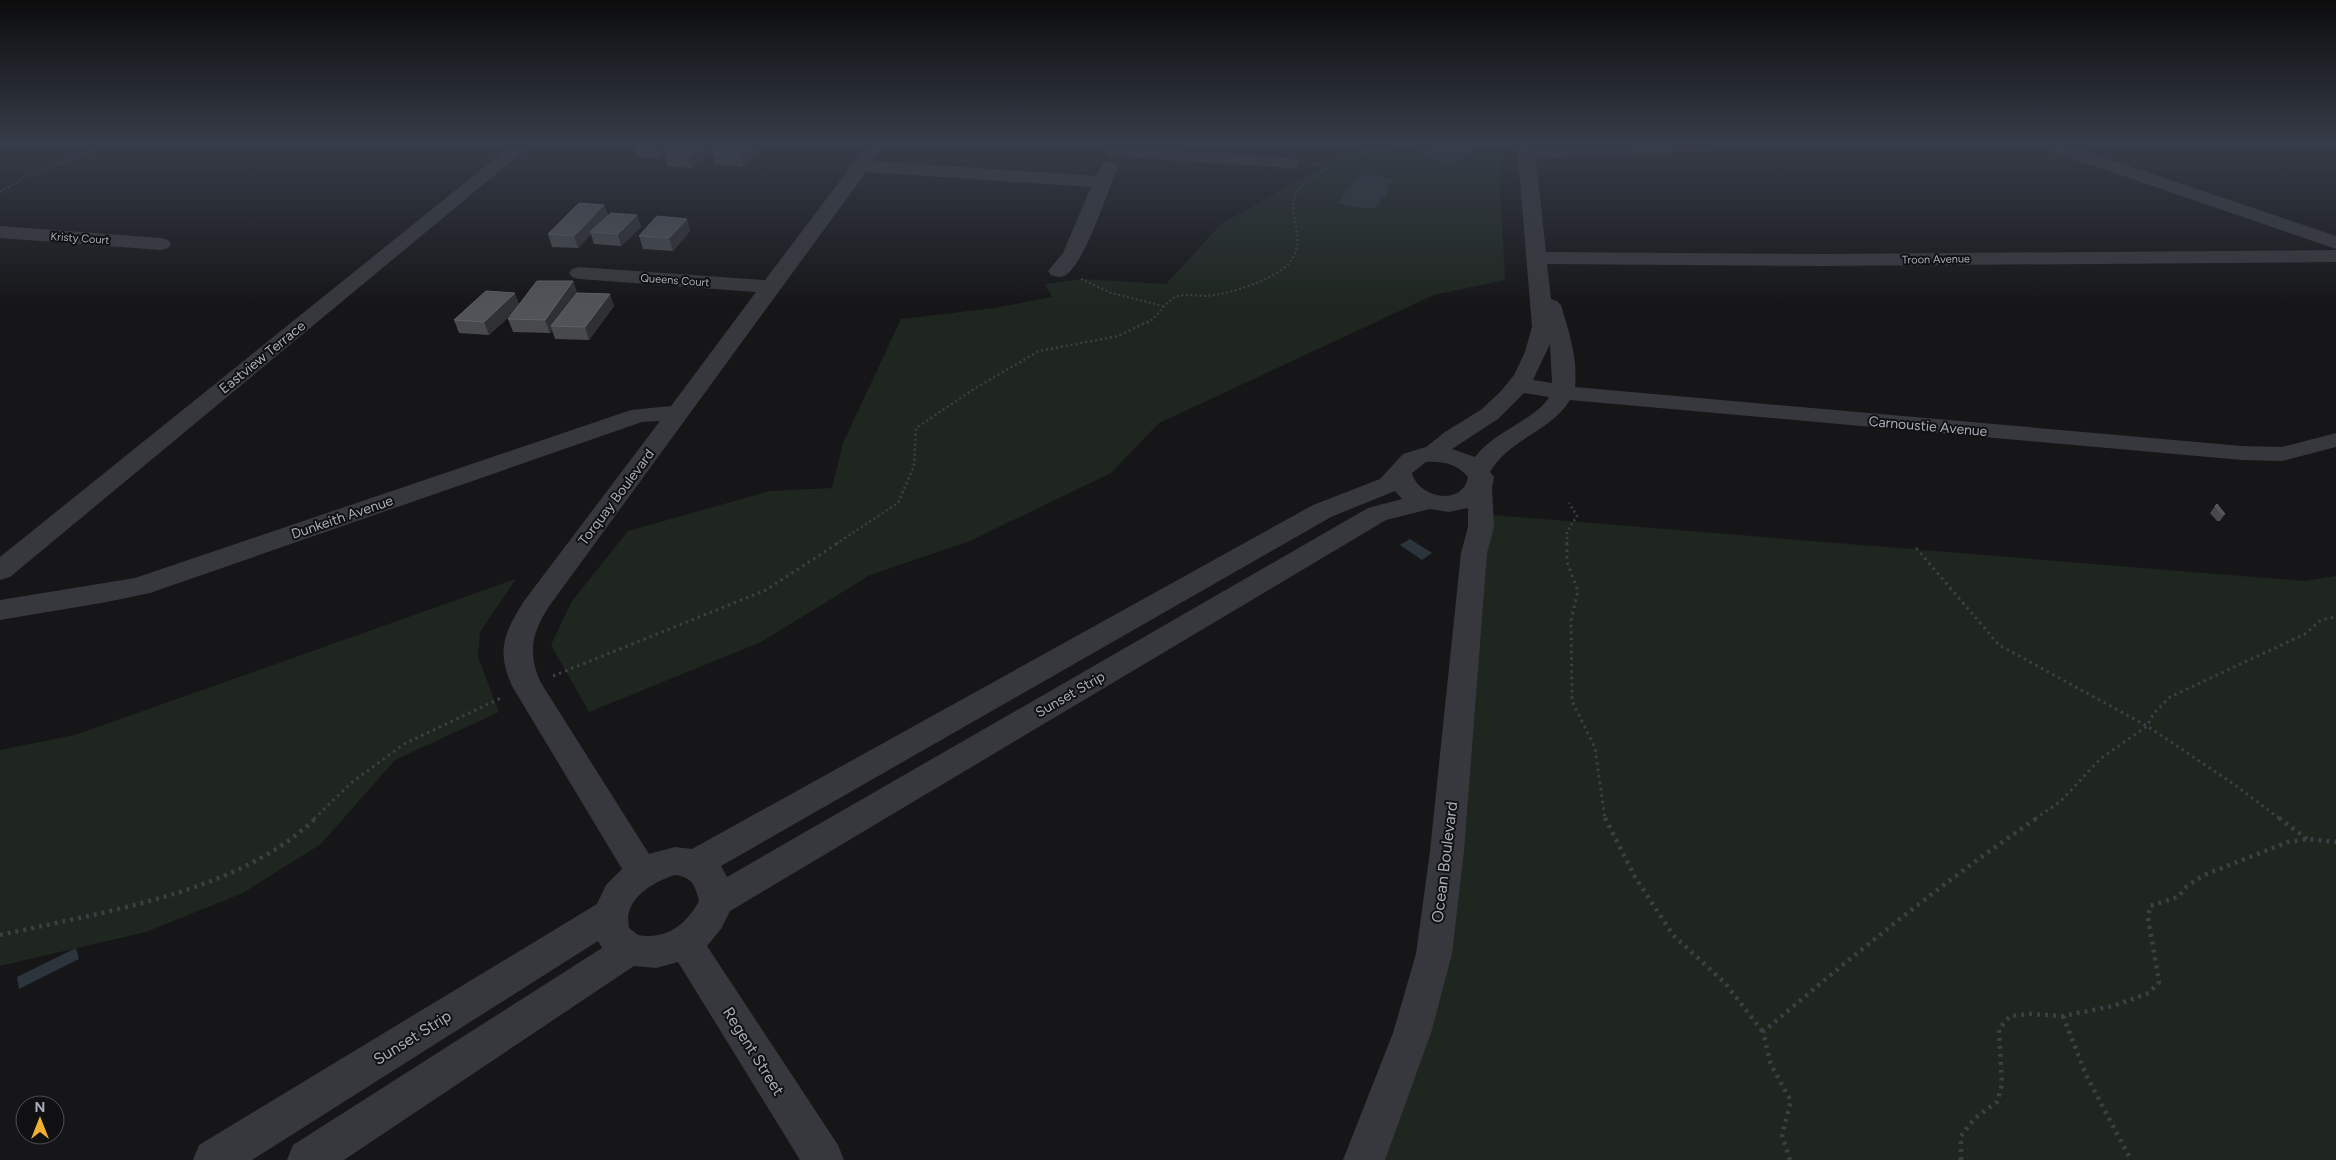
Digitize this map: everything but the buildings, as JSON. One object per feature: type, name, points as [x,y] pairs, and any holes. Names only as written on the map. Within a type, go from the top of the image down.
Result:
[{"type":"street","name":"Eastview Terrace","points":[[0,570],[457,198]]},
{"type":"street","name":"Torquay Boulevard","points":[[642,872],[527,686],[518,664],[518,648],[532,610],[837,198]]},
{"type":"street","points":[[1058,271],[1072,255],[1095,198]]},
{"type":"street","points":[[1433,454],[1446,441],[1489,414],[1518,386],[1534,360],[1542,327],[1530,198]]},
{"type":"street","points":[[2205,198],[2336,243]]},
{"type":"street","name":"Kristy Court","points":[[0,232],[161,244]]},
{"type":"street","name":"Troon Avenue","points":[[1535,258],[1961,260],[1985,258],[2336,256]]},
{"type":"street","points":[[1479,481],[1486,456],[1553,409],[1563,394],[1564,383],[1560,337],[1535,258]]},
{"type":"street","name":"Queens Court","points":[[579,273],[771,287]]},
{"type":"street","name":"Carnoustie Avenue","points":[[1518,386],[1563,394],[2242,454],[2282,454],[2336,440]]},
{"type":"street","name":"Dunkeith Avenue","points":[[0,610],[108,594],[140,586],[639,415],[679,412]]},
{"type":"street","name":"Sunset Strip","points":[[214,1160],[610,915],[628,882],[642,872],[660,865],[677,862],[698,862],[1322,511],[1389,484],[1412,459],[1433,454],[1464,461],[1479,481],[1466,500],[1457,504],[1436,502],[1392,509],[1377,514],[717,900]]},
{"type":"street","points":[[1399,471],[1404,486],[1418,498],[1436,502]]},
{"type":"street","name":"Ocean Boulevard","points":[[1364,1160],[1412,1032],[1434,954],[1447,851],[1474,553],[1481,527],[1479,481]]},
{"type":"street","name":"Ocean Boulevard","points":[[1436,502],[1464,524],[1474,553]]},
{"type":"street","points":[[308,1160],[629,950],[664,950],[685,942],[702,927],[717,900],[716,885],[709,871],[698,862]]},
{"type":"street","points":[[610,915],[611,930],[617,940],[629,950]]},
{"type":"street","name":"Regent Street","points":[[685,942],[823,1160]]},
{"type":"path","points":[[0,935],[132,905],[226,877],[300,833],[351,783],[404,744],[527,686],[766,590],[898,503],[914,466],[916,428],[974,389],[1039,351],[1118,336],[1152,320],[1163,306],[1179,296],[1207,296],[1236,289],[1261,281],[1284,268],[1296,253],[1299,236],[1294,201],[1295,198]]},
{"type":"path","points":[[1058,271],[1111,293],[1163,306]]},
{"type":"path","points":[[1569,503],[1577,516],[1567,532],[1567,562],[1578,590],[1570,620],[1572,701],[1595,748],[1605,819],[1636,878],[1673,935],[1724,984],[1763,1032],[1770,1065],[1791,1101],[1782,1136],[1790,1160]]},
{"type":"path","points":[[1916,548],[1999,645],[2147,726],[2235,785],[2308,839]]},
{"type":"path","points":[[1763,1032],[1822,981],[2001,842],[2061,800],[2100,759],[2147,726],[2154,713],[2170,697],[2305,634],[2321,620],[2336,617]]},
{"type":"path","points":[[1961,1160],[1961,1136],[1975,1118],[1997,1102],[2002,1085],[1999,1029],[2010,1016],[2064,1016],[2113,1006],[2150,993],[2160,982],[2149,925],[2150,906],[2178,897],[2187,886],[2204,875],[2288,842],[2308,839],[2336,842]]},
{"type":"path","points":[[2064,1016],[2086,1075],[2131,1160]]},
{"type":"shaded area","points":[[1267,198],[1501,198],[1505,280],[1434,295],[1159,423],[1111,473],[970,541],[870,575],[761,642],[589,712],[551,645],[572,601],[628,531],[770,491],[832,488],[843,443],[901,319],[994,308],[1052,297],[1045,284],[1083,279],[1166,284],[1222,223]]},
{"type":"shaded area","points":[[1342,198],[1383,198],[1375,208],[1361,208],[1338,203]]},
{"type":"shaded area","points":[[1481,514],[2303,581],[2336,576],[2336,1160],[1364,1160],[1412,1033]]},
{"type":"shaded area","points":[[1410,539],[1432,553],[1422,560],[1400,545]]},
{"type":"shaded area","points":[[516,579],[480,632],[478,657],[499,712],[395,760],[321,844],[243,893],[146,932],[0,966],[0,750],[75,735]]},
{"type":"shaded area","points":[[76,948],[79,959],[19,989],[17,977]]}]
